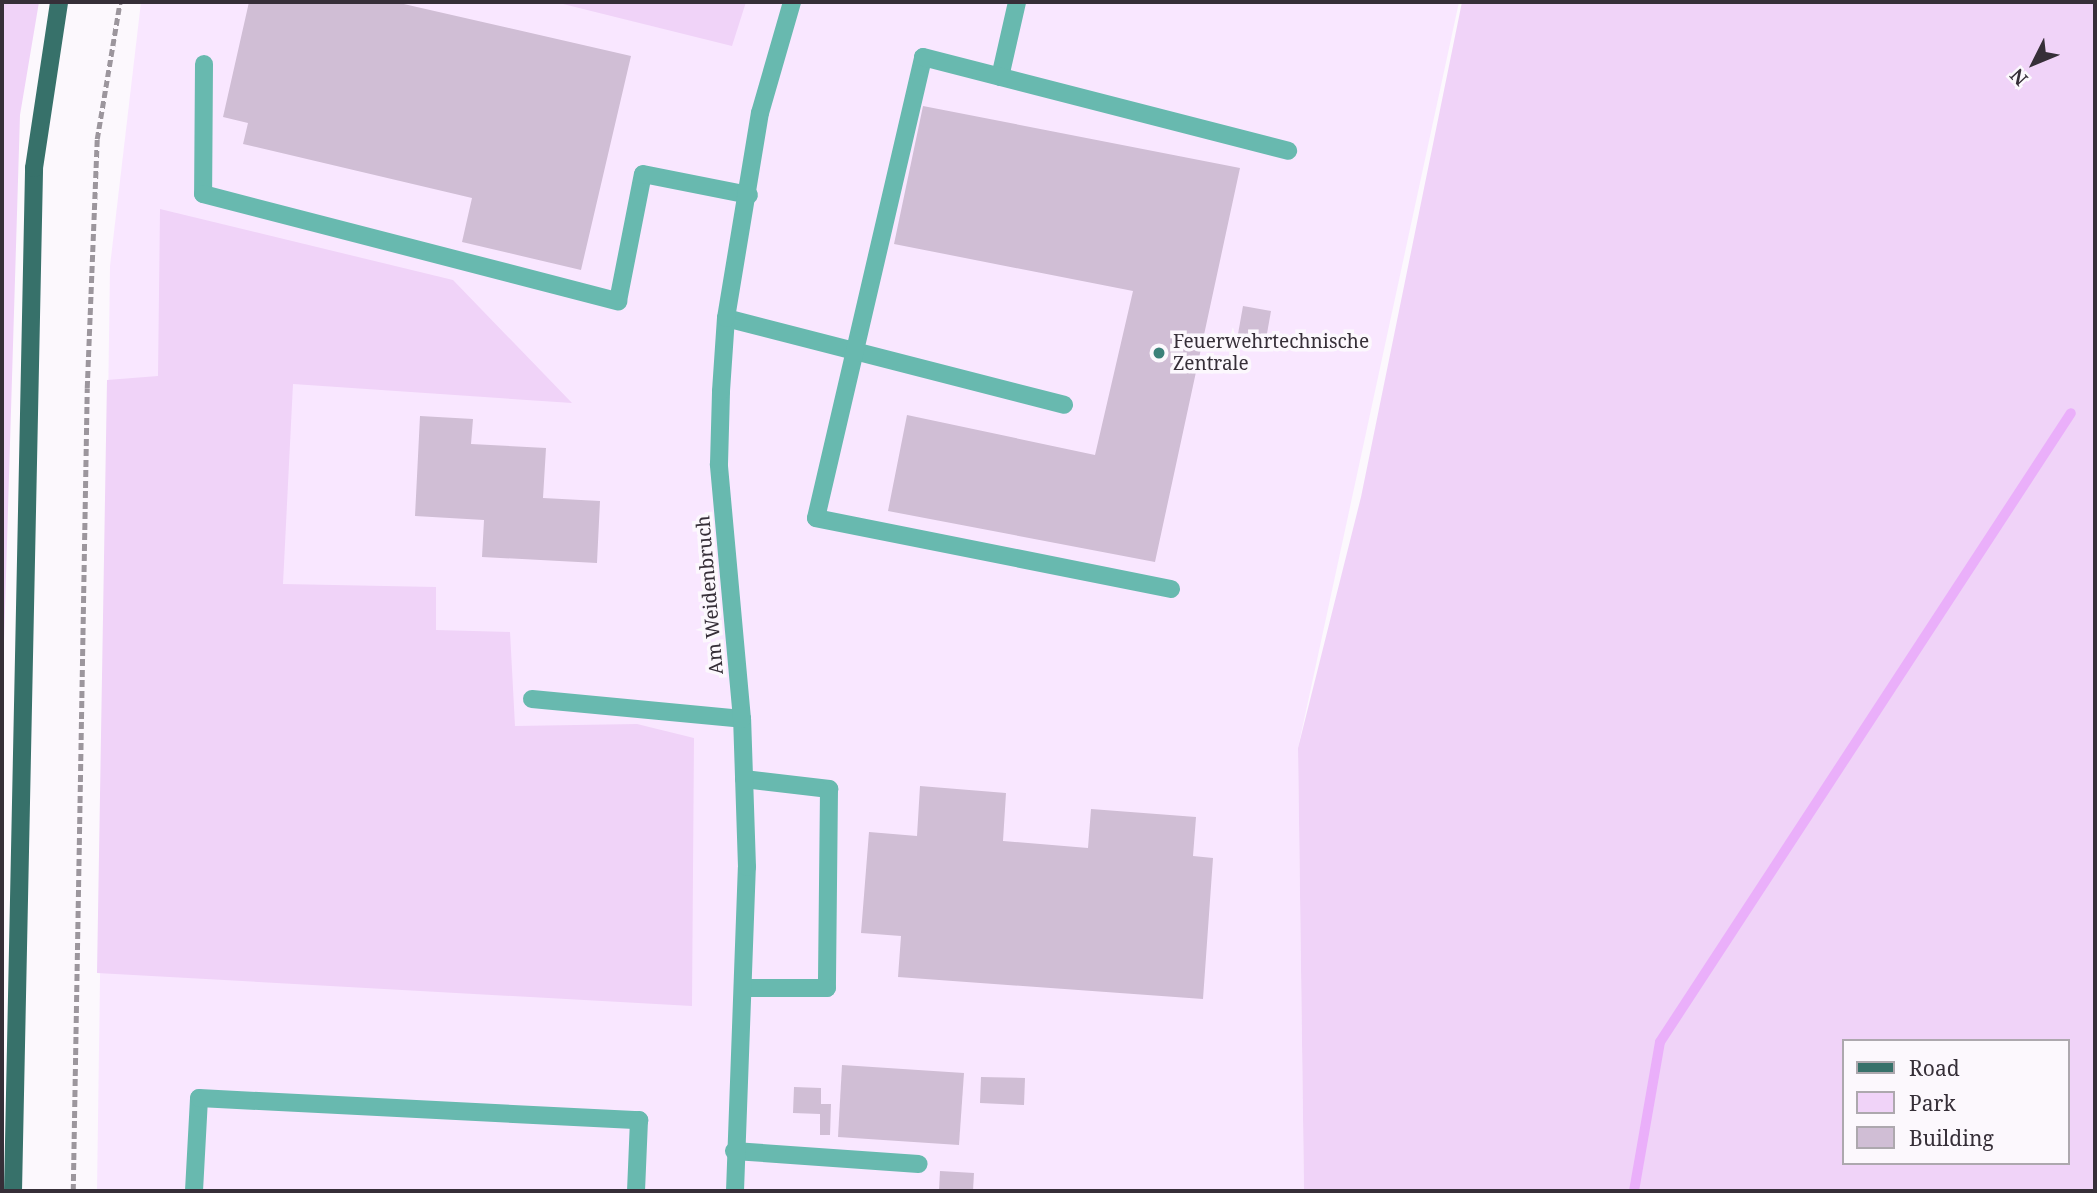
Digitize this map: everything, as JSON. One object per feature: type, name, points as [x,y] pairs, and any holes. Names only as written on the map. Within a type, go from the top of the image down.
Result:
[{"type":"main road","points":[[13,1191],[34,168],[59,2]]},
{"type":"street","name":"Am Weidenbruch","points":[[735,1191],[734,1151],[744,988],[744,779],[742,719],[719,464],[726,318],[772,62],[792,2]]},
{"type":"street","points":[[1000,77],[1017,2]]},
{"type":"street","points":[[1171,589],[816,518],[923,57],[1288,151]]},
{"type":"street","points":[[204,64],[203,194],[618,301],[643,174],[749,195]]},
{"type":"street","points":[[726,318],[1063,405]]},
{"type":"street","points":[[532,699],[742,719]]},
{"type":"street","points":[[744,779],[829,789],[827,988],[744,988]]},
{"type":"street","points":[[194,1191],[199,1098],[639,1120],[636,1191]]},
{"type":"street","points":[[734,1151],[919,1164]]},
{"type":"path","points":[[73,1191],[89,346],[97,139],[120,2]]},
{"type":"shaded area","points":[[141,2],[1459,2],[1298,748],[1304,1191],[97,1191],[110,266]]},
{"type":"green space","points":[[2,2],[39,2],[20,115],[2,707]]},
{"type":"green space","points":[[555,2],[746,2],[732,46]]},
{"type":"green space","points":[[1462,2],[2095,3],[2095,1191],[1304,1191],[1298,748],[1361,497]]},
{"type":"green space","points":[[160,209],[453,280],[572,403],[293,384],[283,584],[436,587],[436,630],[510,632],[515,726],[637,724],[694,738],[692,1006],[97,973],[107,380],[158,376]]},
{"type":"building","points":[[249,2],[395,2],[631,56],[581,270],[462,242],[472,198],[243,144],[248,123],[223,117]]},
{"type":"building","name":"Feuerwehrtechnische Zentrale","points":[[923,106],[1240,168],[1155,562],[888,511],[907,415],[1095,455],[1133,291],[894,244]]},
{"type":"building","points":[[1243,306],[1271,311],[1266,339],[1238,334]]},
{"type":"building","points":[[420,416],[473,419],[471,444],[546,448],[543,498],[600,501],[597,563],[482,557],[484,520],[415,516]]},
{"type":"building","points":[[920,786],[1006,793],[1003,841],[1088,848],[1091,809],[1196,817],[1193,856],[1213,858],[1203,999],[898,977],[901,936],[861,933],[869,832],[917,836]]},
{"type":"building","points":[[842,1065],[964,1073],[959,1145],[838,1137]]},
{"type":"building","points":[[981,1077],[1025,1078],[1024,1105],[980,1103]]},
{"type":"building","points":[[794,1087],[821,1088],[821,1104],[831,1104],[830,1135],[820,1135],[820,1114],[793,1113]]},
{"type":"building","points":[[940,1171],[974,1173],[973,1191],[939,1191]]},
{"type":"waterway","points":[[1634,1191],[1660,1042],[2071,413]]},
{"type":"place","name":"Feuerwehrtechnische Zentrale","points":[[1159,353]]}]
